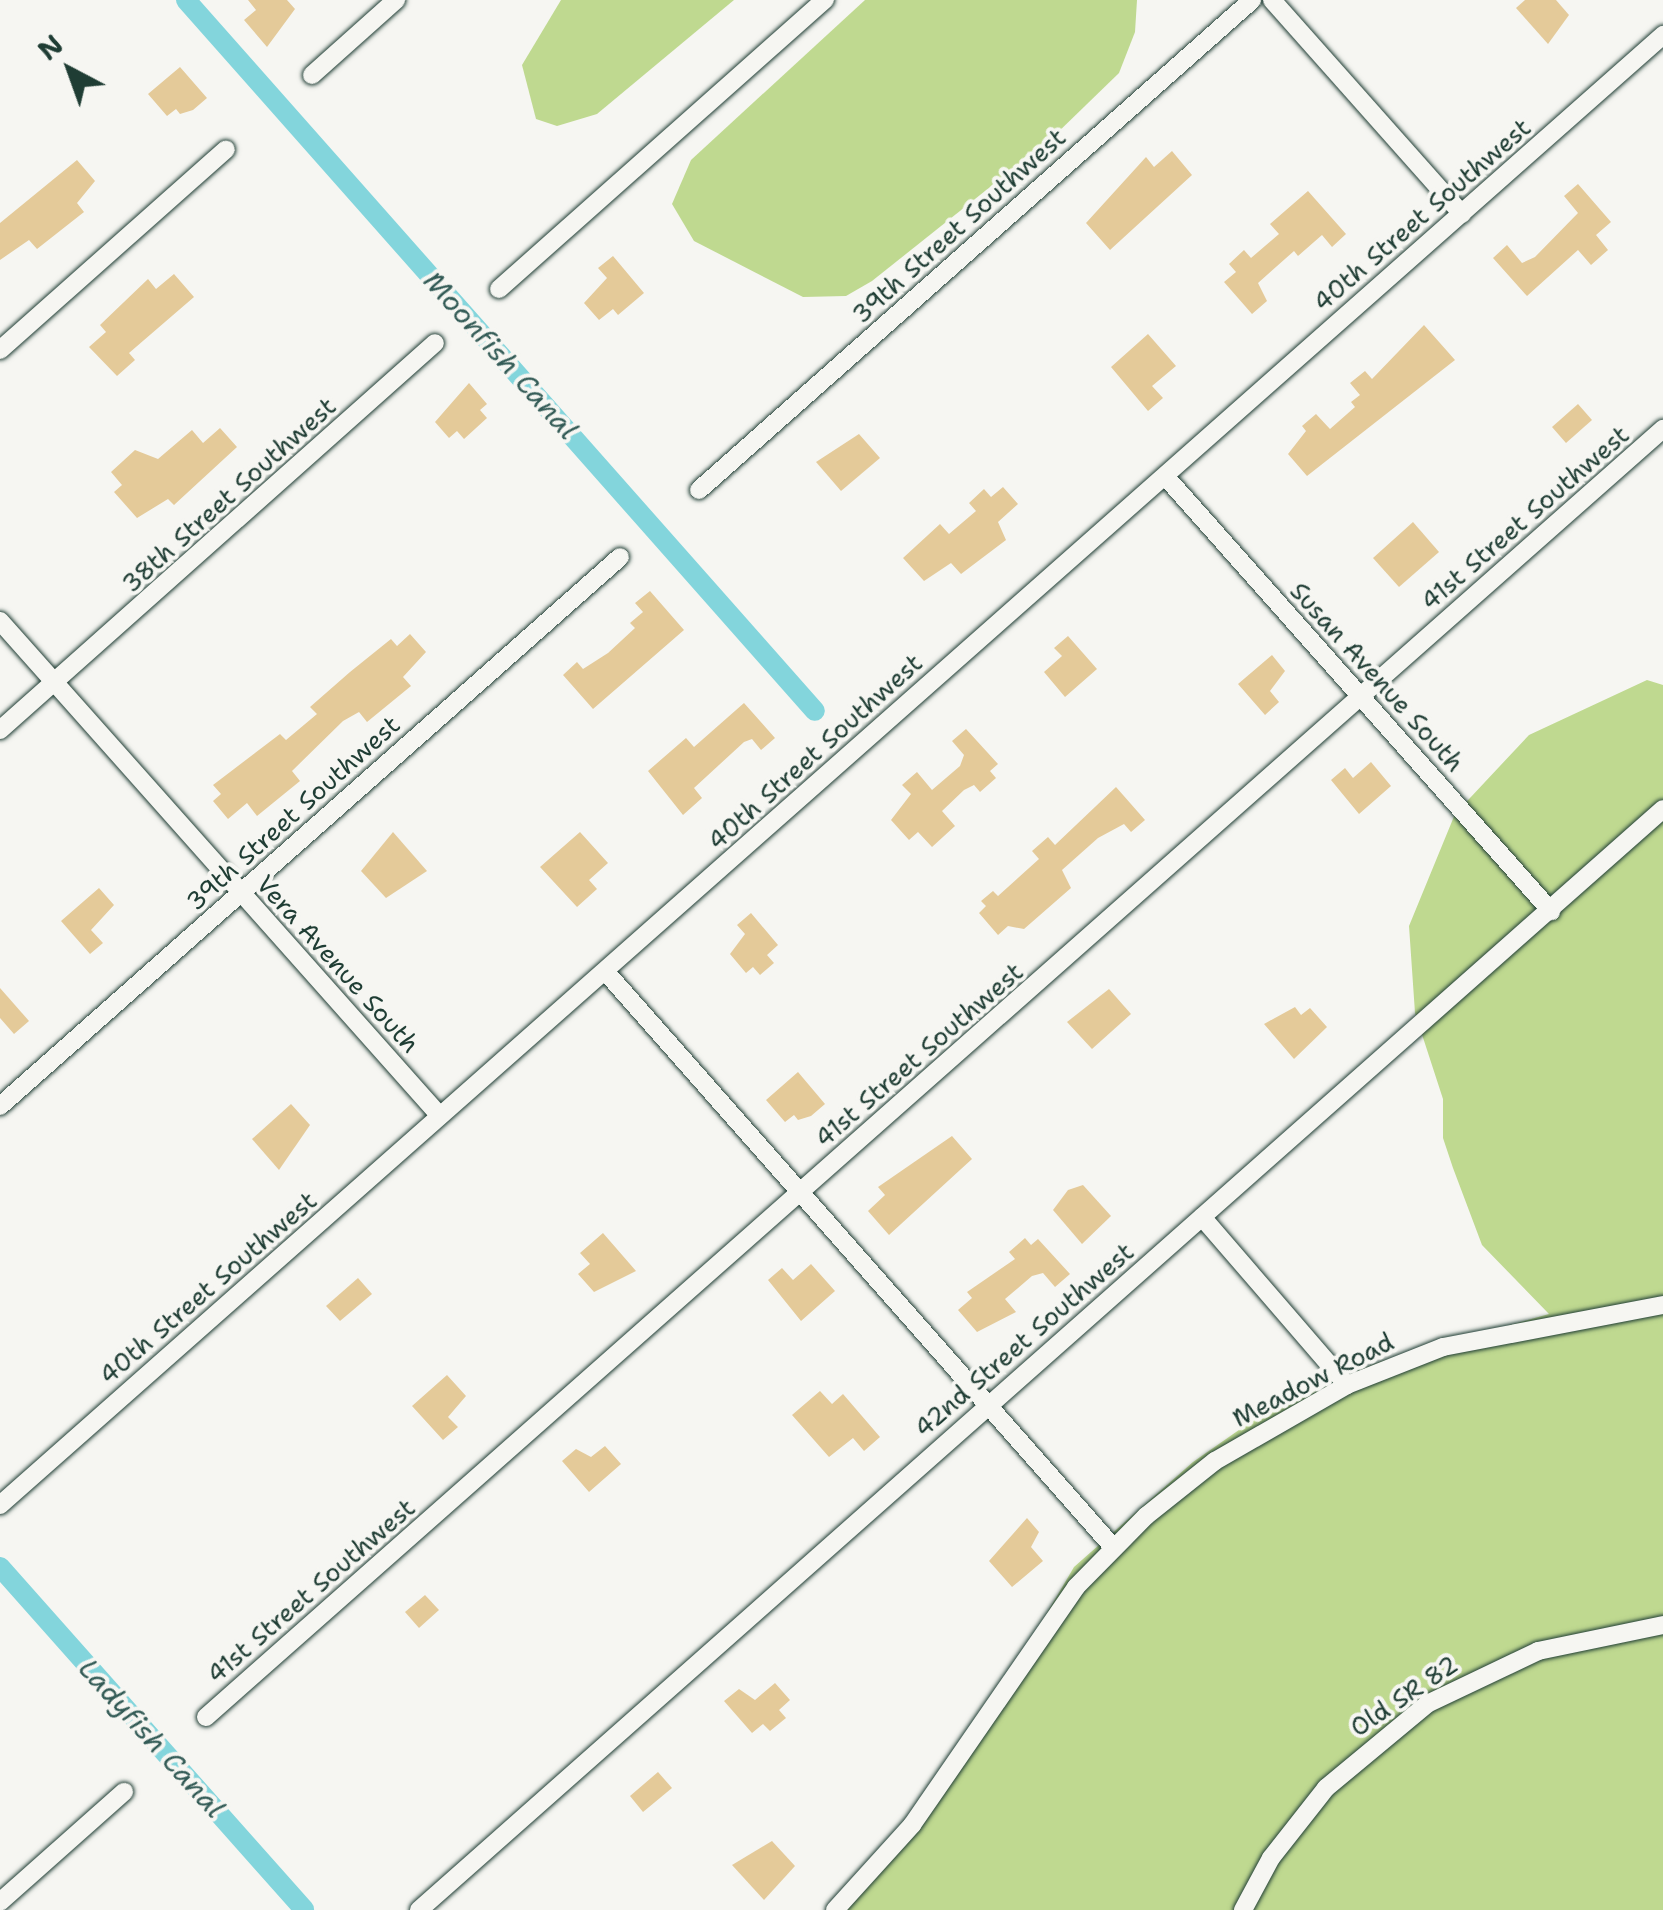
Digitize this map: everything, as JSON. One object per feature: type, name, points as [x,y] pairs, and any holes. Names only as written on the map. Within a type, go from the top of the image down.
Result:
[{"type":"street","points":[[312,75],[396,0]]},
{"type":"street","points":[[499,289],[825,0]]},
{"type":"street","name":"39th Street Southwest","points":[[700,490],[1252,0]]},
{"type":"street","points":[[1272,0],[1462,214]]},
{"type":"street","name":"40th Street Southwest","points":[[0,1504],[1663,35]]},
{"type":"street","points":[[0,350],[226,149]]},
{"type":"street","name":"38th Street Southwest","points":[[0,730],[435,343]]},
{"type":"street","name":"41st Street Southwest","points":[[206,1717],[1663,429]]},
{"type":"street","name":"Susan Avenue South","points":[[1165,476],[1551,911]]},
{"type":"street","name":"39th Street Southwest","points":[[0,1106],[620,557]]},
{"type":"street","name":"Vera Avenue South","points":[[0,621],[440,1116]]},
{"type":"street","name":"42nd Street Southwest","points":[[419,1910],[1663,810]]},
{"type":"street","points":[[605,971],[1113,1547]]},
{"type":"street","points":[[1202,1217],[1347,1384]]},
{"type":"street","name":"Meadow Road","points":[[835,1910],[912,1825],[1032,1643],[1113,1547],[1214,1461],[1347,1384],[1493,1333],[1663,1305]]},
{"type":"street","name":"Old SR 82","points":[[1243,1910],[1272,1858],[1326,1788],[1427,1704],[1538,1652],[1663,1625]]},
{"type":"street","points":[[0,1902],[124,1792]]},
{"type":"green space","points":[[561,0],[734,0],[597,114],[557,126],[536,119],[522,65]]},
{"type":"green space","points":[[865,0],[1137,0],[1135,32],[1119,73],[1053,137],[872,281],[846,296],[803,297],[694,241],[672,204],[691,160]]},
{"type":"green space","points":[[1647,680],[1663,685],[1663,1910],[831,1910],[867,1878],[986,1717],[1074,1567],[1193,1462],[1279,1402],[1382,1361],[1549,1314],[1482,1245],[1453,1168],[1443,1138],[1443,1099],[1415,1013],[1409,926],[1455,814],[1529,735]]},
{"type":"building","points":[[248,0],[287,0],[295,9],[267,47],[244,20],[256,10]]},
{"type":"building","points":[[1525,0],[1556,0],[1569,15],[1548,44],[1516,8]]},
{"type":"building","points":[[180,67],[207,98],[193,110],[180,114],[176,109],[167,116],[148,94]]},
{"type":"building","points":[[1172,151],[1192,175],[1110,250],[1086,223],[1146,157],[1154,167]]},
{"type":"building","points":[[77,160],[95,181],[77,203],[84,212],[37,249],[29,240],[0,260],[0,223]]},
{"type":"building","points":[[1578,184],[1611,222],[1596,235],[1608,250],[1591,265],[1578,250],[1527,296],[1493,258],[1507,245],[1522,263],[1535,257],[1578,213],[1564,196]]},
{"type":"building","points":[[1308,191],[1346,234],[1332,247],[1322,235],[1298,256],[1294,251],[1258,283],[1267,301],[1252,314],[1224,282],[1236,272],[1229,264],[1244,250],[1251,258],[1279,234],[1270,224]]},
{"type":"building","points":[[613,256],[644,293],[618,315],[613,309],[599,320],[584,303],[607,278],[598,268]]},
{"type":"building","points":[[174,274],[194,297],[129,353],[135,360],[117,376],[89,347],[106,332],[100,325],[148,279],[156,289]]},
{"type":"building","points":[[1424,325],[1455,360],[1307,476],[1288,454],[1306,431],[1302,426],[1316,414],[1330,429],[1355,407],[1351,402],[1360,395],[1350,383],[1365,371],[1372,379]]},
{"type":"building","points":[[1148,334],[1176,366],[1152,386],[1163,398],[1148,411],[1111,367]]},
{"type":"building","points":[[469,383],[487,404],[480,410],[487,418],[464,439],[457,431],[449,438],[435,422]]},
{"type":"building","points":[[1578,404],[1592,420],[1566,443],[1552,427]]},
{"type":"building","points":[[220,428],[237,447],[174,505],[168,499],[137,518],[114,492],[122,485],[111,472],[135,450],[158,459],[192,430],[203,443]]},
{"type":"building","points":[[859,434],[880,458],[841,491],[816,462]]},
{"type":"building","points":[[1003,487],[1018,504],[998,522],[1006,540],[961,574],[951,563],[924,581],[903,558],[940,524],[949,534],[976,511],[969,503],[984,489],[991,497]]},
{"type":"building","points":[[1413,522],[1439,552],[1399,587],[1373,558]]},
{"type":"building","points":[[650,591],[684,630],[593,709],[563,675],[577,662],[583,669],[608,653],[635,628],[630,623],[643,612],[635,603]]},
{"type":"building","points":[[410,634],[426,652],[403,677],[411,686],[367,722],[359,712],[343,721],[292,771],[300,781],[257,816],[247,803],[228,819],[213,801],[221,794],[213,785],[280,734],[286,740],[317,714],[310,707],[350,672],[391,639],[397,646]]},
{"type":"building","points":[[1068,636],[1097,669],[1065,697],[1044,672],[1062,656],[1054,648]]},
{"type":"building","points":[[1272,655],[1285,671],[1270,691],[1279,702],[1265,715],[1238,684]]},
{"type":"building","points":[[744,703],[775,738],[761,750],[752,739],[744,742],[694,788],[702,798],[683,815],[648,771],[686,738],[694,747]]},
{"type":"building","points":[[966,729],[998,764],[990,771],[996,778],[980,792],[974,785],[964,790],[942,811],[955,826],[932,847],[918,832],[909,840],[891,820],[911,794],[902,785],[917,772],[932,790],[960,766],[964,755],[952,741]]},
{"type":"building","points":[[1371,762],[1391,786],[1359,814],[1331,780],[1345,768],[1353,778]]},
{"type":"building","points":[[1116,787],[1145,820],[1131,832],[1124,824],[1098,838],[1062,870],[1071,888],[1024,929],[1008,926],[998,935],[979,913],[986,906],[981,901],[993,891],[998,896],[1039,859],[1032,851],[1048,837],[1055,845]]},
{"type":"building","points":[[393,832],[427,871],[386,898],[361,871]]},
{"type":"building","points":[[580,832],[608,863],[589,880],[597,889],[577,907],[540,867]]},
{"type":"building","points":[[99,888],[114,905],[91,930],[103,943],[90,954],[61,921]]},
{"type":"building","points":[[751,913],[778,945],[767,955],[774,963],[760,975],[753,967],[746,973],[730,954],[745,934],[737,925]]},
{"type":"building","points":[[0,988],[29,1021],[14,1034],[0,1018]]},
{"type":"building","points":[[1109,989],[1131,1014],[1092,1049],[1067,1022]]},
{"type":"building","points":[[1295,1007],[1301,1015],[1310,1008],[1327,1027],[1294,1059],[1264,1024]]},
{"type":"building","points":[[798,1072],[825,1104],[811,1116],[798,1120],[794,1115],[785,1122],[766,1100]]},
{"type":"building","points":[[291,1104],[310,1125],[279,1170],[252,1139]]},
{"type":"building","points":[[952,1136],[972,1159],[889,1235],[868,1211],[885,1195],[878,1187]]},
{"type":"building","points":[[1083,1185],[1111,1216],[1082,1244],[1053,1210],[1068,1190]]},
{"type":"building","points":[[603,1233],[636,1271],[594,1292],[578,1274],[590,1264],[580,1253]]},
{"type":"building","points":[[1025,1238],[1031,1245],[1038,1239],[1070,1274],[1055,1287],[1043,1273],[1032,1276],[1005,1299],[1016,1312],[977,1332],[958,1310],[972,1298],[967,1292],[1015,1259],[1009,1252]]},
{"type":"building","points":[[811,1264],[835,1291],[801,1321],[768,1280],[782,1268],[793,1280]]},
{"type":"building","points":[[358,1278],[372,1294],[340,1321],[326,1306]]},
{"type":"building","points":[[447,1375],[466,1396],[448,1417],[458,1427],[443,1440],[412,1406]]},
{"type":"building","points":[[820,1391],[832,1404],[843,1394],[880,1437],[864,1451],[853,1438],[829,1457],[792,1415]]},
{"type":"building","points":[[605,1446],[621,1464],[589,1492],[562,1461],[576,1449],[591,1457]]},
{"type":"building","points":[[1027,1518],[1039,1532],[1031,1547],[1043,1561],[1012,1587],[989,1561]]},
{"type":"building","points":[[425,1595],[439,1610],[419,1628],[405,1612]]},
{"type":"building","points":[[775,1683],[790,1700],[779,1710],[786,1718],[770,1731],[763,1724],[752,1733],[724,1701],[739,1689],[755,1700]]},
{"type":"building","points":[[658,1772],[672,1788],[643,1812],[630,1796]]},
{"type":"building","points":[[772,1841],[795,1866],[764,1900],[732,1865]]},
{"type":"waterway","name":"Moonfish Canal","points":[[186,0],[815,711]]},
{"type":"waterway","name":"Ladyfish Canal","points":[[0,1567],[304,1910]]}]
